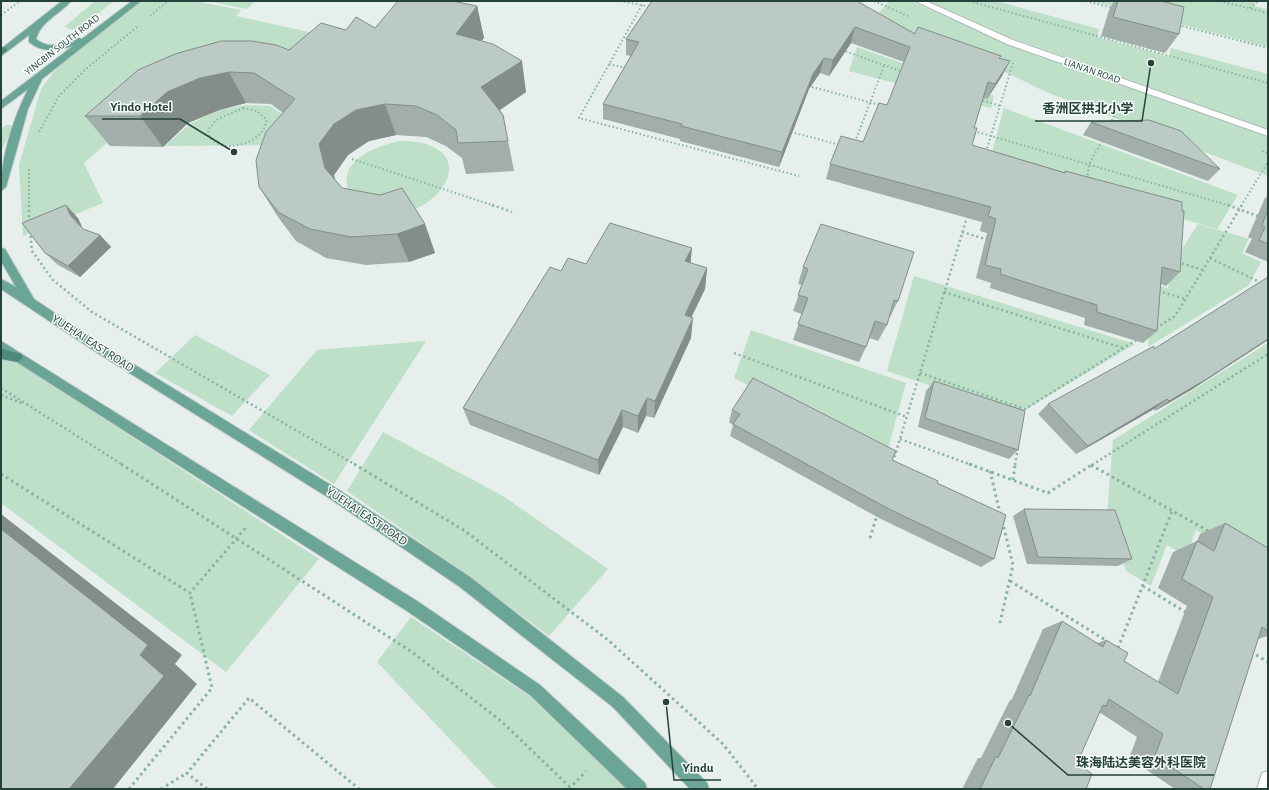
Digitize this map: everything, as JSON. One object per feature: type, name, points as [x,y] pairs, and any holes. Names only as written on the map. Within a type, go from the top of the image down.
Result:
[{"type":"highway","points":[[1,354],[17,357]]},
{"type":"main road","points":[[2,51],[46,19],[67,1]]},
{"type":"main road","name":"YINGBIN SOUTH ROAD","points":[[1,106],[137,1]]},
{"type":"main road","points":[[46,19],[34,32],[32,40],[37,45],[46,48],[68,46],[96,32]]},
{"type":"main road","points":[[1,187],[23,110],[39,76]]},
{"type":"main road","points":[[1,252],[31,303]]},
{"type":"main road","name":"YUEHAI EAST ROAD","points":[[1,283],[100,349],[334,494],[464,582],[618,702],[701,789]]},
{"type":"main road","points":[[1,346],[412,606],[535,690],[639,789]]},
{"type":"street","name":"LIAN'AN ROAD","points":[[919,1],[1010,42],[1268,133]]},
{"type":"street","points":[[1265,789],[1268,780]]},
{"type":"path","points":[[1,15],[20,1]]},
{"type":"path","points":[[144,20],[168,1]]},
{"type":"path","points":[[620,1],[656,8]]},
{"type":"path","points":[[968,1],[1268,83]]},
{"type":"path","points":[[1086,1],[1116,9]]},
{"type":"path","points":[[1220,1],[1268,13]]},
{"type":"path","points":[[1250,8],[1258,1]]},
{"type":"path","points":[[642,5],[579,118],[799,176]]},
{"type":"path","points":[[1176,24],[1268,48]]},
{"type":"path","points":[[38,135],[59,96],[86,69],[139,25]]},
{"type":"path","points":[[838,48],[906,73]]},
{"type":"path","points":[[985,155],[1013,62]]},
{"type":"path","points":[[609,64],[632,70]]},
{"type":"path","points":[[853,148],[884,66]]},
{"type":"path","points":[[807,86],[886,107]]},
{"type":"path","points":[[978,99],[1000,106]]},
{"type":"path","points":[[1108,129],[1122,101]]},
{"type":"path","points":[[252,108],[265,115],[267,120],[263,132],[248,142],[239,145],[221,144],[210,137],[209,131],[217,118],[224,113],[233,110],[252,108]]},
{"type":"path","points":[[968,129],[1240,209],[1261,218]]},
{"type":"path","points":[[791,132],[846,146]]},
{"type":"path","points":[[665,141],[668,135]]},
{"type":"path","points":[[1087,180],[1090,164],[1104,136]]},
{"type":"path","points":[[352,159],[512,212]]},
{"type":"path","points":[[1149,332],[1175,316],[1268,162]]},
{"type":"path","points":[[30,164],[28,171],[28,214],[32,252],[53,280],[92,312],[121,330],[354,464],[465,531],[608,640],[723,744],[758,789]]},
{"type":"path","points":[[891,469],[969,211]]},
{"type":"path","points":[[962,232],[992,241]]},
{"type":"path","points":[[1210,258],[1268,286]]},
{"type":"path","points":[[1174,261],[1203,270]]},
{"type":"path","points":[[1156,290],[1186,299]]},
{"type":"path","points":[[944,292],[1124,348]]},
{"type":"path","points":[[1023,417],[1025,409],[1143,336]]},
{"type":"path","points":[[734,353],[907,417]]},
{"type":"path","points":[[900,439],[1048,493],[1268,354]]},
{"type":"path","points":[[920,374],[1025,409]]},
{"type":"path","points":[[1,388],[237,538],[412,652],[501,722],[572,789]]},
{"type":"path","points":[[1,394],[33,408]]},
{"type":"path","points":[[1013,480],[1020,440]]},
{"type":"path","points":[[1091,465],[1213,534]]},
{"type":"path","points":[[990,471],[1000,514]]},
{"type":"path","points":[[1,474],[190,593],[212,688],[129,789]]},
{"type":"path","points":[[870,538],[880,507]]},
{"type":"path","points":[[190,593],[262,510]]},
{"type":"path","points":[[1010,581],[1119,649],[1172,511]]},
{"type":"path","points":[[1000,623],[1013,565],[1002,522]]},
{"type":"path","points":[[1143,586],[1189,614]]},
{"type":"path","points":[[1248,650],[1268,662]]},
{"type":"path","points":[[161,789],[187,773],[249,698],[359,789]]},
{"type":"path","points":[[187,773],[206,789]]},
{"type":"green space","points":[[95,1],[114,1],[82,26],[73,30],[64,27]]},
{"type":"green space","points":[[141,1],[195,1],[241,10],[236,16],[346,40],[156,100],[84,163],[103,203],[23,236],[19,165],[41,89],[61,62]]},
{"type":"green space","points":[[208,1],[255,1],[247,9]]},
{"type":"green space","points":[[889,1],[910,1],[1009,44],[1268,137],[1268,176],[1046,92],[993,66],[870,23]]},
{"type":"green space","points":[[929,1],[996,1],[1099,29],[1097,37],[1169,57],[1171,48],[1268,74],[1268,129],[1014,39]]},
{"type":"green space","points":[[1092,1],[1255,2],[1255,6],[1268,10],[1268,47]]},
{"type":"green space","points":[[857,47],[994,96],[991,108],[849,71]]},
{"type":"green space","points":[[247,105],[270,106],[298,124],[293,145],[165,146],[190,124],[218,110]]},
{"type":"green space","points":[[1004,108],[1238,195],[1217,229],[989,162]]},
{"type":"green space","points":[[6,125],[14,125],[1,151],[1,129]]},
{"type":"green space","points":[[399,141],[425,144],[439,150],[449,164],[447,180],[442,188],[427,203],[411,210],[352,198],[347,188],[347,176],[350,168],[363,155],[372,150]]},
{"type":"green space","points":[[1198,224],[1249,239],[1242,253],[1261,262],[1249,285],[1148,347],[1152,283],[1168,288],[1171,266]]},
{"type":"green space","points":[[914,276],[1135,344],[1017,415],[887,371]]},
{"type":"green space","points":[[751,330],[906,383],[886,456],[734,378]]},
{"type":"green space","points":[[195,335],[270,375],[232,416],[155,373]]},
{"type":"green space","points":[[426,341],[334,484],[249,430],[317,350]]},
{"type":"green space","points":[[1268,343],[1268,571],[1196,530],[1186,556],[1167,545],[1151,586],[1126,571],[1107,515],[1113,440]]},
{"type":"green space","points":[[1,358],[14,360],[319,559],[226,672],[1,503]]},
{"type":"green space","points":[[383,432],[503,496],[608,569],[549,636],[469,576],[347,491]]},
{"type":"green space","points":[[411,617],[529,696],[627,789],[497,789],[377,662]]},
{"type":"building","points":[[398,1],[452,1],[477,6],[456,34],[493,44],[522,61],[481,87],[503,115],[508,141],[458,143],[456,130],[437,115],[416,106],[385,104],[356,110],[334,124],[319,144],[325,168],[342,188],[380,195],[402,188],[425,224],[397,234],[351,237],[310,229],[278,212],[259,187],[256,160],[266,132],[295,99],[254,73],[229,72],[200,78],[167,92],[140,116],[85,116],[138,70],[175,54],[221,41],[252,41],[276,45],[289,50],[321,23],[346,30],[356,17],[375,28]]},
{"type":"building","points":[[652,1],[857,1],[915,34],[918,27],[1001,56],[999,58],[1010,61],[995,84],[988,82],[974,128],[977,128],[972,145],[1065,173],[1065,171],[1182,202],[1182,211],[1184,211],[1180,272],[1162,267],[1157,331],[1097,312],[1097,305],[1000,274],[1001,269],[985,265],[996,219],[988,216],[991,207],[830,164],[841,136],[863,142],[879,103],[887,105],[910,47],[855,27],[833,60],[824,58],[813,74],[782,152],[603,104],[639,42],[626,39]]},
{"type":"building","points":[[1118,1],[1161,1],[1184,7],[1179,34],[1113,17]]},
{"type":"building","points":[[1149,120],[1181,131],[1220,169],[1091,122]]},
{"type":"building","points":[[66,205],[70,215],[83,229],[100,235],[68,266],[45,253],[22,223]]},
{"type":"building","points":[[1268,210],[1268,244],[1259,240],[1265,227],[1262,225]]},
{"type":"building","points":[[610,223],[692,248],[685,261],[707,268],[685,315],[693,318],[655,401],[647,398],[638,416],[622,410],[598,460],[463,408],[550,267],[561,271],[568,258],[586,264]]},
{"type":"building","points":[[821,224],[914,252],[898,301],[894,300],[887,325],[875,321],[866,347],[798,324],[808,298],[798,295],[808,269],[803,267]]},
{"type":"building","points":[[1268,277],[1268,339],[1205,380],[1169,401],[1167,399],[1088,446],[1048,404],[1154,346],[1154,349]]},
{"type":"building","points":[[753,378],[896,451],[892,460],[1006,515],[994,559],[889,509],[733,424],[740,414],[732,410]]},
{"type":"building","points":[[934,381],[1025,411],[1018,450],[925,418]]},
{"type":"building","points":[[1024,509],[1115,510],[1132,559],[1038,557]]},
{"type":"building","points":[[1225,523],[1268,548],[1268,631],[1262,627],[1210,789],[1204,789],[1155,756],[1163,734],[1109,699],[1106,706],[1103,705],[1077,763],[1092,774],[1086,789],[980,789],[996,756],[998,758],[1029,695],[1030,696],[1062,621],[1103,647],[1106,640],[1128,653],[1124,661],[1178,694],[1213,597],[1182,579],[1197,541],[1214,551]]},
{"type":"building","points":[[1,529],[148,645],[140,655],[164,676],[69,789],[1,789]]},
{"type":"place","name":"香洲区拱北小学","points":[[1151,63]]},
{"type":"place","name":"Yindo Hotel","points":[[234,152]]},
{"type":"place","name":"Yindu","points":[[666,702]]},
{"type":"place","name":"珠海陆达美容外科医院","points":[[1008,723]]}]
